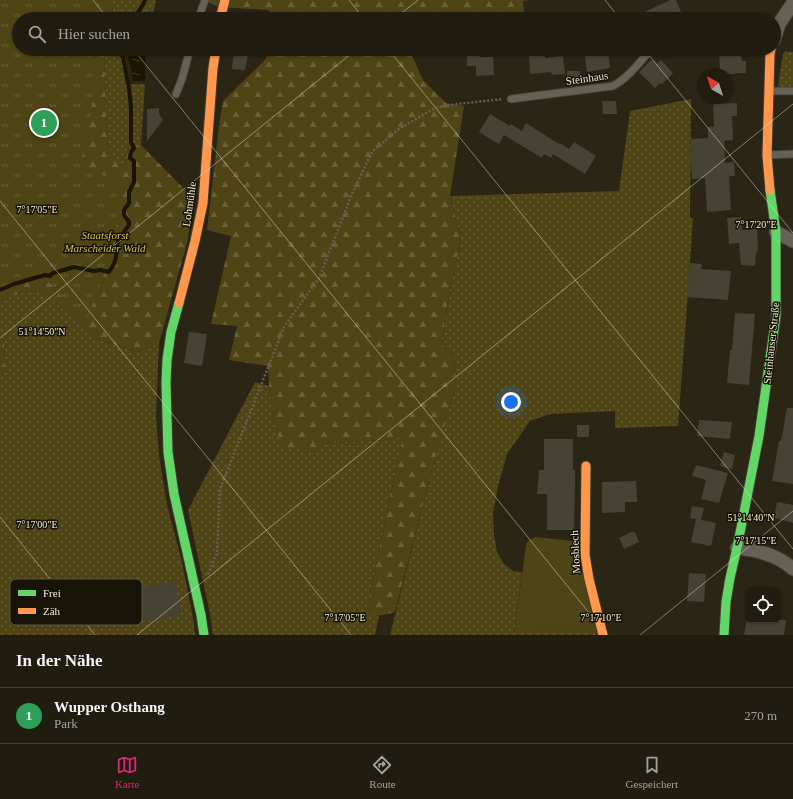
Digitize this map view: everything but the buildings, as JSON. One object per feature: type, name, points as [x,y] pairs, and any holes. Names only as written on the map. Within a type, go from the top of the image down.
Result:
[{"type":"street","points":[[222,12],[225,0]]},
{"type":"street","points":[[781,17],[793,3]]},
{"type":"street","name":"Lohmühle","points":[[204,635],[174,494],[168,452],[166,415],[167,360],[172,332],[195,242],[203,203],[215,56]]},
{"type":"street","name":"Steinhauser Straße","points":[[724,635],[726,602],[759,436],[776,316],[776,232],[771,201],[767,155],[770,56]]},
{"type":"street","points":[[776,232],[793,241]]},
{"type":"street","name":"Mosblech","points":[[586,466],[585,555],[589,579],[603,635]]},
{"type":"street","points":[[737,548],[750,549],[766,553],[793,569]]},
{"type":"lane","points":[[201,12],[205,0]]},
{"type":"lane","points":[[176,94],[188,56]]},
{"type":"lane","name":"Steinhaus","points":[[511,98],[613,86],[621,82],[632,72],[646,56]]},
{"type":"lane","points":[[769,91],[793,91]]},
{"type":"lane","points":[[767,155],[793,154]]},
{"type":"path","points":[[197,597],[217,553],[220,489],[249,415],[284,327],[319,278],[352,194],[372,152],[399,128],[435,108],[511,98]]},
{"type":"green space","name":"Staatsforst Marscheider Wald","points":[[0,0],[112,0],[113,12],[12,12],[12,56],[104,56],[107,141],[113,162],[126,166],[128,146],[141,145],[194,199],[187,243],[159,343],[139,352],[97,339],[47,295],[30,290],[4,299],[0,302]]},
{"type":"green space","points":[[0,0],[99,0],[99,12],[12,12],[12,56],[98,56],[97,79],[80,168],[122,181],[117,224],[104,274],[85,324],[82,322],[80,324],[72,315],[57,290],[46,280],[34,278],[6,287],[0,291]]},
{"type":"green space","points":[[112,0],[156,0],[153,12],[113,12]]},
{"type":"green space","points":[[202,0],[531,0],[523,1],[524,12],[269,12],[269,10],[219,7]]},
{"type":"green space","points":[[785,51],[793,52],[793,87],[781,88],[778,86],[783,54]]},
{"type":"green space","points":[[104,56],[125,56],[130,84],[145,84],[141,145],[128,146],[126,166],[113,163],[107,141]]},
{"type":"green space","points":[[266,56],[412,56],[423,80],[446,103],[464,106],[450,196],[461,240],[449,295],[441,345],[451,351],[456,364],[455,388],[395,612],[384,615],[374,614],[367,608],[403,436],[385,440],[326,443],[314,452],[283,447],[274,424],[268,366],[229,360],[237,326],[211,324],[231,236],[207,230],[223,101],[266,59]]},
{"type":"green space","points":[[691,99],[690,218],[693,218],[678,426],[615,428],[615,411],[550,414],[530,421],[507,454],[498,486],[493,513],[494,535],[497,552],[504,564],[513,571],[522,572],[514,632],[596,630],[597,635],[390,635],[431,473],[455,388],[456,364],[451,351],[441,345],[450,290],[461,240],[450,196],[619,191],[630,111]]},
{"type":"green space","points":[[30,290],[47,295],[97,339],[139,352],[159,343],[156,416],[159,455],[167,505],[181,558],[193,617],[195,635],[0,635],[0,377],[5,370],[4,342],[0,336],[0,302],[4,299]]},
{"type":"green space","points":[[0,336],[4,342],[5,370],[0,377]]},
{"type":"green space","points":[[255,382],[269,386],[274,424],[314,452],[326,443],[385,440],[403,436],[367,608],[379,616],[375,635],[213,635],[188,510]]},
{"type":"green space","points":[[536,537],[573,541],[580,552],[596,630],[514,633],[526,545],[530,540]]},
{"type":"water","points":[[128,56],[146,56],[145,81],[133,81]]},
{"type":"waterway","points":[[138,12],[145,0]]},
{"type":"waterway","points":[[0,290],[14,284],[45,275],[50,276],[53,273],[74,267],[109,272],[114,264],[118,242],[129,225],[129,222],[124,215],[124,210],[129,203],[129,192],[134,182],[134,161],[130,158],[131,152],[134,148],[131,142],[131,107],[129,88],[122,56]]},
{"type":"traffic: fast","points":[[724,635],[726,602],[759,436],[776,316],[776,232],[770,190]]},
{"type":"traffic: fast","points":[[179,303],[171,332],[167,360],[166,383],[168,452],[174,494],[201,615],[204,635]]},
{"type":"traffic: slow","points":[[222,12],[225,0]]},
{"type":"traffic: slow","points":[[179,303],[203,203],[215,56]]},
{"type":"traffic: slow","points":[[770,56],[767,155],[770,190]]},
{"type":"traffic: slow","points":[[586,466],[585,555],[589,579],[603,635]]},
{"type":"place","name":"Wupper Osthang","points":[[44,123]]}]
